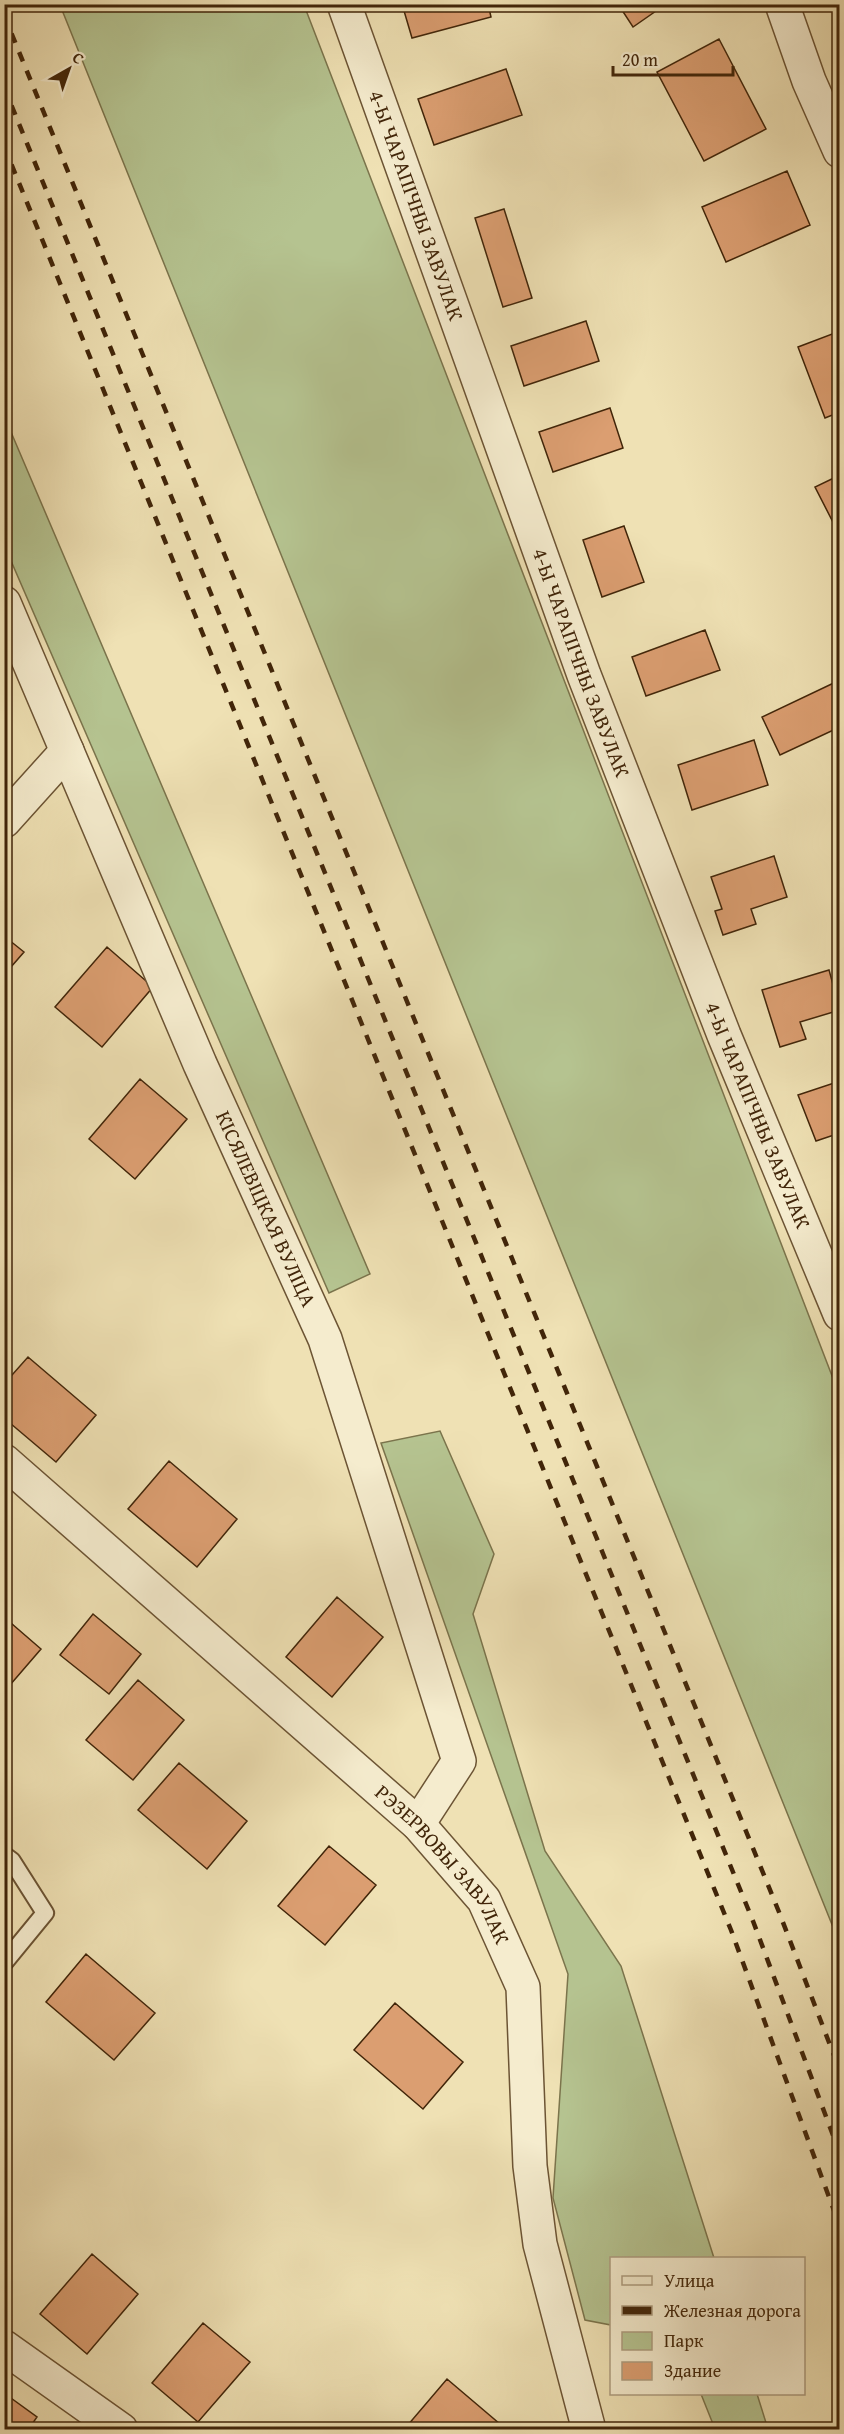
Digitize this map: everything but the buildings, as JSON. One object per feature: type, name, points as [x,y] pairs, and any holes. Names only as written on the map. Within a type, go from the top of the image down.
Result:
[{"type":"street","name":"4-Ы ЧАРАПІЧНЫ ЗАВУЛАК","points":[[344,4],[584,675],[720,1024],[840,1314]]},
{"type":"street","points":[[782,4],[808,81],[840,151]]},
{"type":"street","name":"КІСЯЛЕВІЦКАЯ ВУЛІЦА","points":[[4,603],[200,1064],[326,1339],[459,1761],[418,1824]]},
{"type":"street","points":[[4,820],[67,751]]},
{"type":"street","name":"РЭЗЕРВОВЫ ЗАВУЛАК","points":[[4,1461],[418,1824],[484,1900],[523,1987],[530,2166],[540,2244],[589,2430]]},
{"type":"street","points":[[4,2347],[121,2430]]},
{"type":"lane","points":[[4,1855],[12,1861],[45,1912],[4,1963]]},
{"type":"green space","points":[[60,5],[304,5],[839,1394],[839,1942]]},
{"type":"green space","points":[[5,418],[370,1274],[329,1293],[5,547]]},
{"type":"green space","points":[[440,1431],[494,1554],[473,1614],[545,1851],[621,1966],[714,2257],[610,2257],[610,2325],[585,2320],[553,2198],[568,1974],[381,1443]]},
{"type":"green space","points":[[701,2395],[757,2395],[768,2429],[715,2429]]},
{"type":"railway","points":[[4,15],[779,1912],[840,2071]]},
{"type":"railway","points":[[4,87],[753,1921],[840,2154]]},
{"type":"railway","points":[[4,146],[731,1930],[840,2227]]}]
